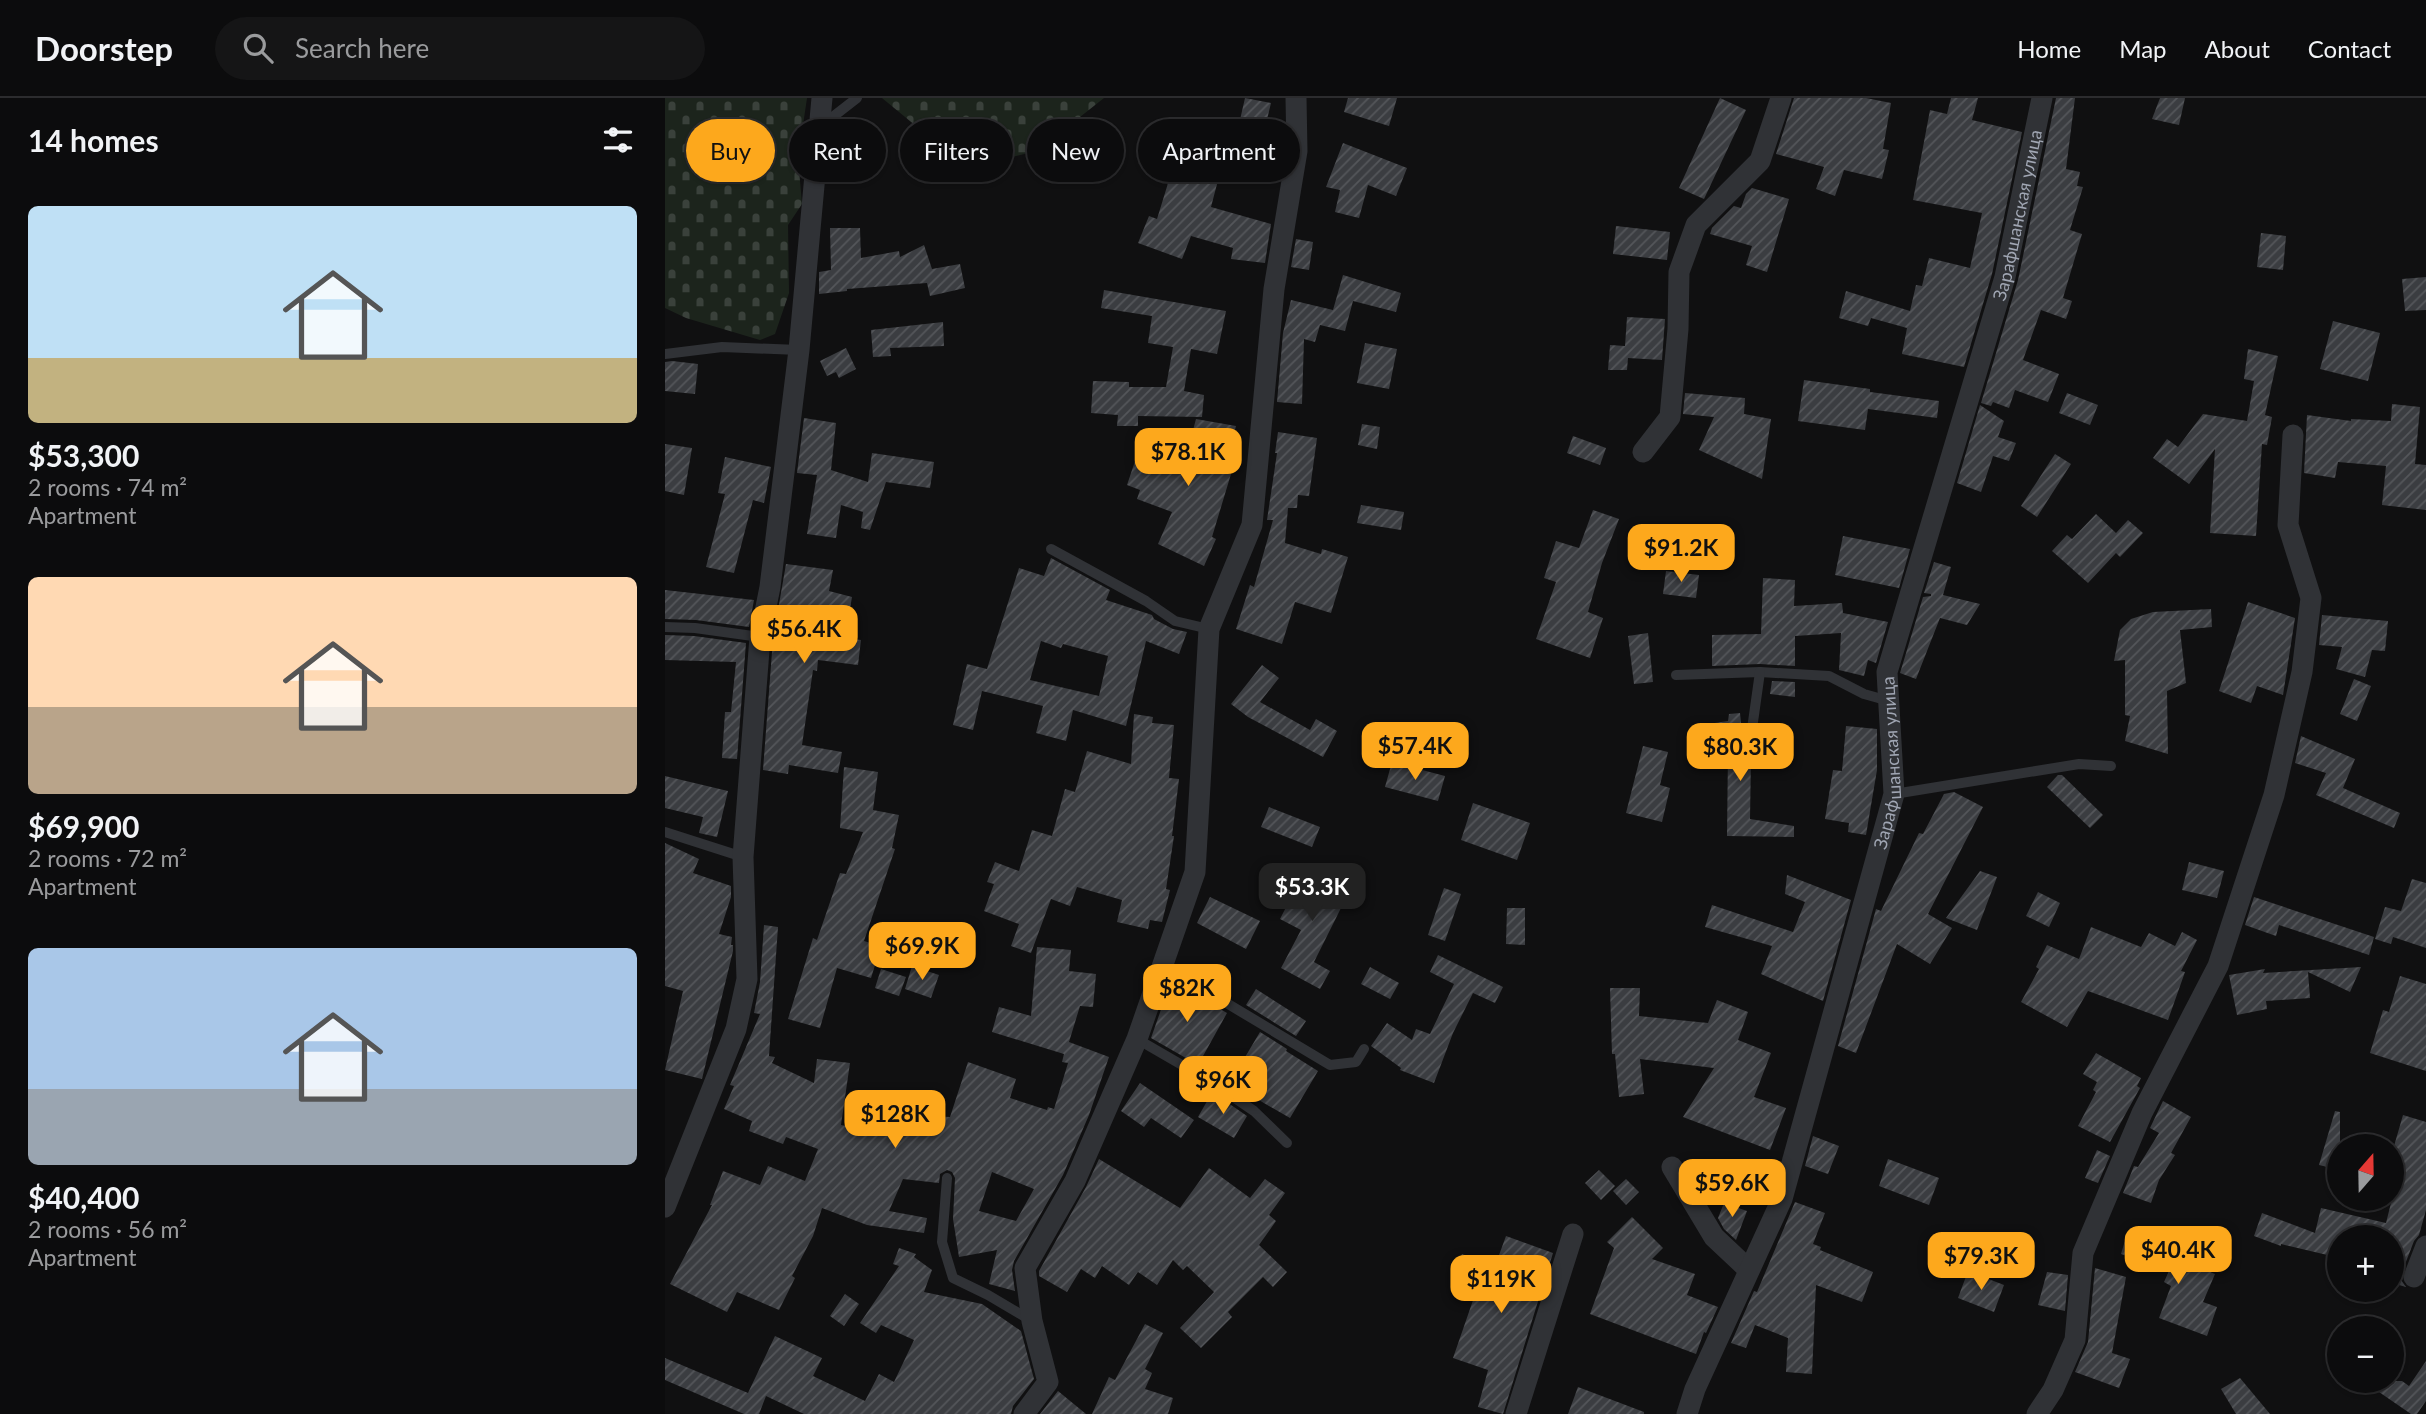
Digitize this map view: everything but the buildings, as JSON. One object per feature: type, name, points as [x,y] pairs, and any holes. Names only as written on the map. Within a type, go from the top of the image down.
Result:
[{"type":"street","points":[[820,119],[822,98]]},
{"type":"street","points":[[1024,1414],[1048,1382],[1032,1321],[1025,1268],[1075,1181],[1137,1039],[1195,872],[1209,629],[1252,525],[1275,289],[1297,151],[1296,98]]},
{"type":"street","points":[[1643,452],[1670,417],[1678,329],[1679,272],[1696,225],[1760,161],[1781,98]]},
{"type":"street","name":"Зарафшанская улица","points":[[1687,1414],[1695,1389],[1782,1199],[1894,794],[1887,672],[2005,277],[2042,98]]},
{"type":"street","points":[[665,1207],[671,1179],[736,1029],[747,979],[743,857],[761,637],[770,587],[799,350],[814,182]]},
{"type":"street","points":[[2037,1414],[2053,1390],[2075,1340],[2083,1253],[2142,1113],[2218,966],[2274,795],[2302,672],[2311,598],[2288,525],[2293,435]]},
{"type":"street","points":[[1672,1167],[1714,1237],[1749,1270]]},
{"type":"street","points":[[1516,1414],[1573,1234]]},
{"type":"street","points":[[2414,1277],[2426,1246]]},
{"type":"lane","points":[[830,119],[857,98]]},
{"type":"lane","points":[[665,354],[722,348],[799,350]]},
{"type":"lane","points":[[1051,549],[1146,601],[1175,621],[1209,629]]},
{"type":"lane","points":[[665,627],[695,628],[761,637]]},
{"type":"lane","points":[[1752,729],[1760,671]]},
{"type":"lane","points":[[1676,675],[1760,671],[1829,676],[1864,694],[1889,701]]},
{"type":"lane","points":[[1894,794],[2079,764],[2111,766]]},
{"type":"lane","points":[[665,832],[743,857]]},
{"type":"lane","points":[[1163,965],[1330,1065],[1356,1062],[1364,1049]]},
{"type":"lane","points":[[1137,1039],[1213,1083],[1254,1111],[1287,1143]]},
{"type":"lane","points":[[947,1178],[942,1242],[953,1278],[1032,1321]]},
{"type":"green space","points":[[665,98],[807,98],[804,119],[789,119],[789,182],[800,182],[802,204],[788,225],[789,293],[775,334],[760,340],[686,318],[665,308]]},
{"type":"green space","points":[[882,98],[1104,98],[1077,119],[1027,119],[1027,153],[1013,157],[1013,119],[908,119]]}]
